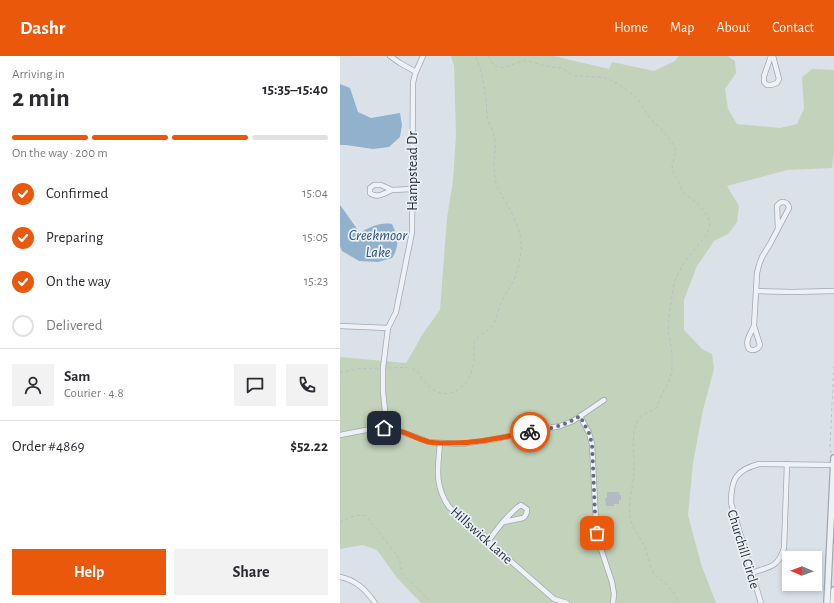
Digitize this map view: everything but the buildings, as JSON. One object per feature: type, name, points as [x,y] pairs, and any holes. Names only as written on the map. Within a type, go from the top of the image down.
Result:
[{"type":"street","points":[[390,56],[400,64],[416,72]]},
{"type":"street","name":"Hampstead Dr","points":[[384,428],[385,411],[383,368],[388,328],[396,312],[412,232],[412,96],[416,72],[423,56]]},
{"type":"street","points":[[772,56],[779,79],[777,83],[767,85],[764,82],[764,76],[772,56]]},
{"type":"street","points":[[392,190],[412,189]]},
{"type":"street","points":[[754,326],[760,345],[756,350],[752,350],[747,346],[747,342],[754,326],[758,265],[778,229],[789,208],[789,205],[784,202],[778,203],[776,206],[778,229]]},
{"type":"street","points":[[756,291],[792,292],[834,290]]},
{"type":"street","points":[[340,326],[388,328]]},
{"type":"street","points":[[340,435],[384,428],[394,429],[429,442],[460,444],[560,426],[573,421],[604,400]]},
{"type":"street","points":[[580,416],[589,433],[592,444],[596,523],[599,542],[612,582],[614,594],[613,603]]},
{"type":"street","name":"Hillswick Lane","points":[[440,443],[438,482],[449,507],[554,599],[567,603]]},
{"type":"street","points":[[827,603],[834,458]]},
{"type":"street","name":"Churchill Circle","points":[[761,603],[731,502],[731,492],[735,478],[750,466],[759,464],[834,465]]},
{"type":"street","points":[[752,574],[777,563],[784,548],[787,464]]},
{"type":"street","points":[[488,541],[516,507],[521,505],[527,509],[525,517],[504,522]]},
{"type":"street","points":[[340,577],[352,581],[360,586],[375,603]]},
{"type":"street","points":[[833,603],[834,590]]},
{"type":"path","points":[[340,371],[405,367],[418,371],[432,389],[437,392],[449,393],[458,389],[467,382],[471,372],[474,362],[475,340],[492,326],[500,304],[516,275],[521,242],[519,229],[500,194],[496,183],[494,165],[496,150],[494,135],[487,116],[483,76],[475,56]]},
{"type":"path","points":[[488,56],[494,65],[499,68],[522,61],[529,61],[545,66],[562,68],[574,76],[600,77],[609,79],[627,89],[638,99],[648,116],[674,145],[676,151],[672,166],[674,174],[683,192],[699,205],[708,216],[710,225],[707,234],[683,264],[674,283],[668,323],[672,352],[671,377],[657,407],[643,415],[638,420],[634,435],[634,470],[630,500],[630,517],[634,529],[646,550],[653,572],[674,593],[679,603]]},
{"type":"path","points":[[340,522],[357,515],[366,516],[398,557],[403,574],[432,603]]},
{"type":"green space","points":[[451,56],[554,56],[609,69],[612,62],[654,71],[675,61],[679,56],[727,56],[735,61],[736,73],[725,89],[728,109],[737,124],[780,128],[797,124],[804,109],[802,77],[812,69],[834,70],[834,152],[832,168],[787,170],[727,186],[739,206],[737,222],[728,234],[714,241],[697,266],[684,300],[684,330],[702,349],[712,354],[714,369],[703,410],[693,463],[688,515],[701,564],[716,603],[421,603],[398,579],[377,550],[363,545],[340,549],[340,357],[406,363],[422,335],[440,310],[447,218],[453,181],[456,136],[454,66]]},
{"type":"water","points":[[340,84],[350,88],[358,112],[371,118],[400,113],[402,125],[400,137],[389,147],[373,149],[340,145]]},
{"type":"water","name":"Creekmoor Lake","points":[[340,205],[360,233],[375,226],[392,224],[396,233],[397,245],[395,254],[392,258],[378,262],[359,261],[342,251],[340,246]]},
{"type":"way so far","points":[[530,432],[560,426],[573,421],[580,416],[589,433],[593,450],[597,533]]},
{"type":"route","points":[[384,428],[394,429],[429,442],[460,444],[530,432]]}]
